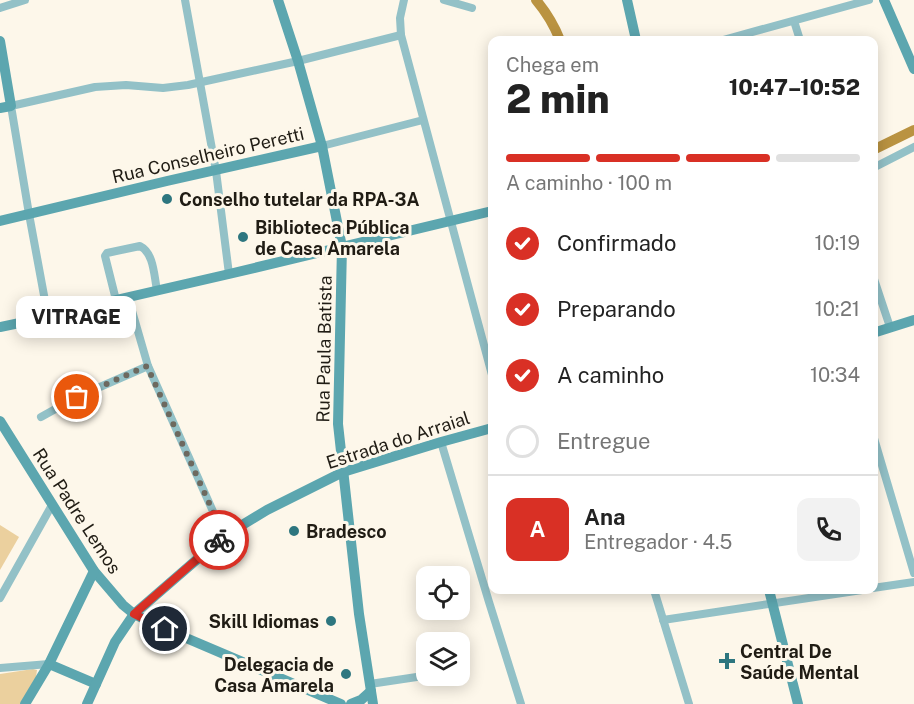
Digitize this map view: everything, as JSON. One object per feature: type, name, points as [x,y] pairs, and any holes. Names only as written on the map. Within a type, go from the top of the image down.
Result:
[{"type":"street","points":[[0,8],[25,0]]},
{"type":"street","points":[[185,0],[216,171],[229,274]]},
{"type":"street","name":"Rua Paula Batista","points":[[278,0],[322,146],[342,246],[338,424],[359,614],[373,704]]},
{"type":"street","points":[[404,0],[400,18],[401,35],[488,360]]},
{"type":"street","points":[[444,0],[472,8]]},
{"type":"street","points":[[627,0],[635,36]]},
{"type":"street","points":[[738,36],[869,0]]},
{"type":"street","points":[[884,0],[914,69]]},
{"type":"street","points":[[794,21],[799,36]]},
{"type":"street","points":[[0,108],[94,87],[126,85],[179,87],[298,61],[401,35]]},
{"type":"street","points":[[0,41],[48,317]]},
{"type":"street","name":"Rua Conselheiro Peretti","points":[[0,221],[322,146],[423,120]]},
{"type":"street","points":[[878,165],[914,147]]},
{"type":"street","points":[[0,327],[488,212]]},
{"type":"street","points":[[116,300],[105,256],[107,253],[144,247],[150,255],[157,290]]},
{"type":"street","points":[[878,291],[890,327]]},
{"type":"street","points":[[128,297],[147,366],[224,536]]},
{"type":"street","points":[[878,331],[914,320]]},
{"type":"street","points":[[41,417],[95,388],[147,366]]},
{"type":"street","name":"Rua Padre Lemos","points":[[0,420],[94,571],[118,600],[134,614],[342,704]]},
{"type":"street","name":"Estrada do Arraial","points":[[87,704],[115,642],[134,614],[224,536],[267,510],[343,472],[488,429]]},
{"type":"street","points":[[441,442],[521,704]]},
{"type":"street","points":[[878,452],[914,573]]},
{"type":"street","points":[[0,598],[52,505]]},
{"type":"street","points":[[25,704],[49,664],[94,571]]},
{"type":"street","points":[[878,587],[914,582]]},
{"type":"street","points":[[655,594],[689,704]]},
{"type":"street","points":[[770,594],[798,704]]},
{"type":"street","points":[[663,620],[832,594]]},
{"type":"street","points":[[0,668],[49,664],[96,684]]},
{"type":"street","points":[[351,704],[361,700],[371,688],[416,678]]},
{"type":"shaded area","points":[[0,525],[19,537],[0,570]]},
{"type":"shaded area","points":[[37,670],[36,677],[20,704],[0,704],[0,674]]},
{"type":"waterway","points":[[536,0],[550,19],[558,36]]},
{"type":"waterway","points":[[878,148],[914,130]]},
{"type":"way so far","points":[[77,397],[147,366],[224,536],[219,540]]},
{"type":"place","name":"Conselho tutelar da RPA-3A","points":[[167,199]]},
{"type":"place","name":"Biblioteca Pública de Casa Amarela","points":[[243,237]]},
{"type":"place","name":"VITRAGE","points":[[77,397]]},
{"type":"place","name":"Bradesco","points":[[294,531]]},
{"type":"place","name":"Skill Idiomas","points":[[331,621]]},
{"type":"place","name":"Central De Saúde Mental","points":[[727,661]]},
{"type":"place","name":"Delegacia de Casa Amarela","points":[[346,674]]},
{"type":"route","points":[[165,629],[134,614],[219,540]]}]
